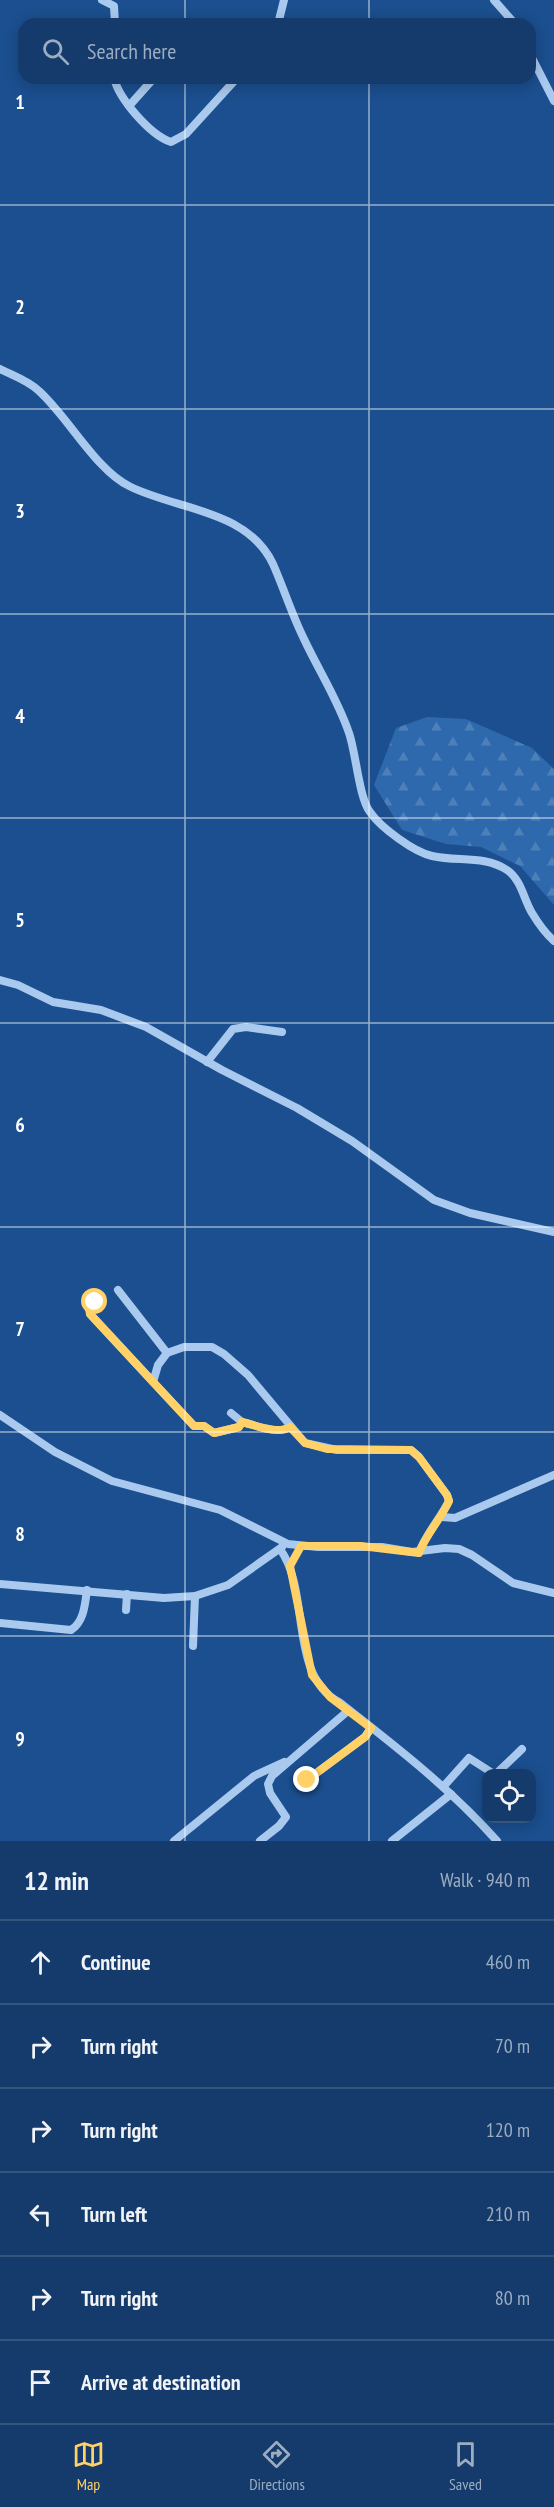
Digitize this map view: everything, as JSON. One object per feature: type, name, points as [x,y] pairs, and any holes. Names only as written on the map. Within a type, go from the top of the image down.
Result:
[{"type":"street","points":[[102,0],[114,6],[115,18]]},
{"type":"street","points":[[280,18],[284,0]]},
{"type":"street","points":[[494,0],[509,18]]},
{"type":"street","points":[[536,66],[554,101]]},
{"type":"street","points":[[116,84],[117,90],[129,106],[156,134],[171,142],[186,134],[232,84]]},
{"type":"street","points":[[129,106],[149,84]]},
{"type":"street","points":[[0,369],[38,389],[96,458],[128,486],[158,499],[214,514],[253,538],[272,563],[295,620],[341,711],[354,748],[368,811],[402,840],[432,856],[474,859],[488,862],[510,872],[540,926],[554,941]]},
{"type":"street","points":[[0,980],[18,985],[53,1002],[116,1014],[146,1027],[207,1062],[297,1108],[352,1141],[434,1200],[470,1214],[554,1232]]},
{"type":"street","points":[[207,1062],[232,1029],[246,1027],[282,1032]]},
{"type":"street","points":[[118,1290],[167,1353]]},
{"type":"street","points":[[99,1299],[91,1305],[90,1314],[194,1426],[204,1426],[214,1433],[239,1427],[242,1422]]},
{"type":"street","points":[[153,1382],[158,1365],[167,1353],[184,1347],[212,1347],[224,1354],[261,1390],[305,1443],[327,1449],[411,1450],[419,1457],[449,1501],[442,1517],[422,1544],[419,1553]]},
{"type":"street","points":[[231,1413],[242,1422],[275,1430],[285,1430],[290,1427]]},
{"type":"street","points":[[0,1415],[55,1452],[103,1476],[220,1510],[284,1546],[361,1546],[419,1553],[445,1548],[459,1549],[513,1583],[554,1593]]},
{"type":"street","points":[[442,1517],[455,1518],[554,1475]]},
{"type":"street","points":[[284,1546],[312,1675],[330,1697],[452,1794],[472,1812],[497,1841]]},
{"type":"street","points":[[0,1584],[164,1598],[195,1596],[228,1585],[284,1546]]},
{"type":"street","points":[[290,1566],[301,1546]]},
{"type":"street","points":[[0,1623],[71,1630],[77,1626],[81,1617],[87,1590]]},
{"type":"street","points":[[126,1610],[127,1594]]},
{"type":"street","points":[[193,1646],[195,1596]]},
{"type":"street","points":[[261,1841],[286,1817],[270,1793],[268,1784],[272,1776],[349,1710]]},
{"type":"street","points":[[307,1780],[365,1737],[371,1728]]},
{"type":"street","points":[[500,1769],[522,1749]]},
{"type":"street","points":[[443,1787],[470,1758],[488,1769]]},
{"type":"street","points":[[174,1841],[254,1776],[288,1760]]},
{"type":"street","points":[[392,1841],[452,1794]]},
{"type":"green space","points":[[427,717],[466,719],[532,748],[554,769],[554,905],[520,866],[481,847],[446,844],[402,830],[374,785],[396,728]]},
{"type":"route","points":[[95,1302],[89,1309],[90,1314],[194,1426],[204,1426],[214,1433],[234,1429],[242,1422],[275,1430],[285,1430],[290,1427],[300,1440],[316,1447],[337,1450],[411,1450],[416,1453],[447,1495],[449,1501],[440,1520],[422,1544],[419,1553],[381,1547],[301,1546],[290,1566],[312,1675],[330,1697],[371,1728],[365,1737],[307,1780]]}]
